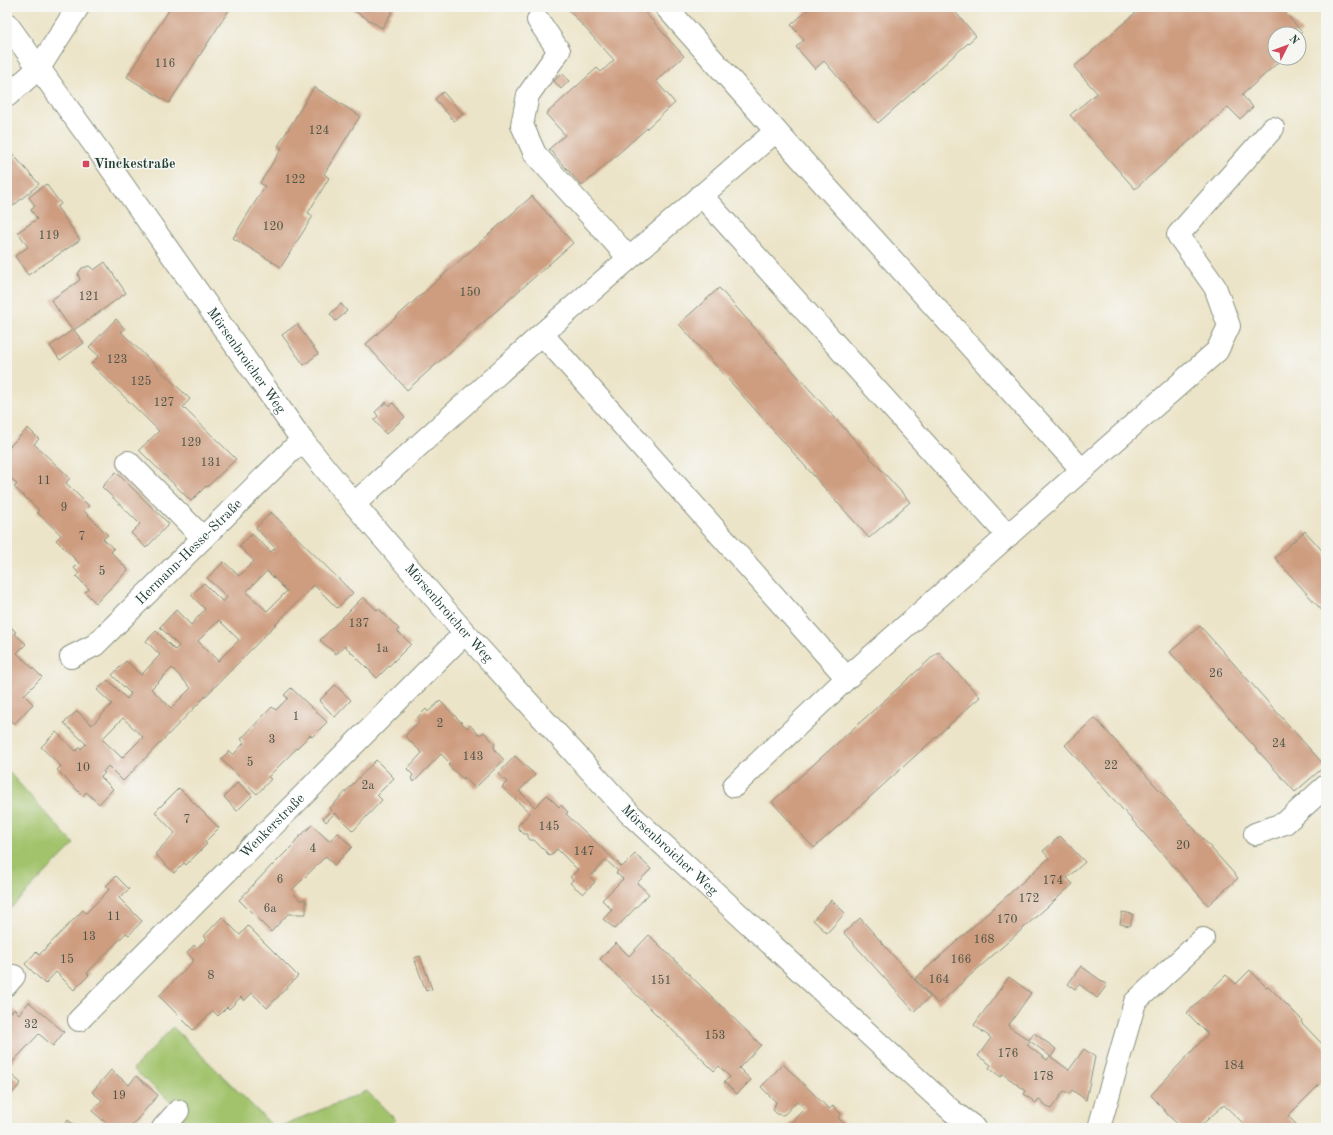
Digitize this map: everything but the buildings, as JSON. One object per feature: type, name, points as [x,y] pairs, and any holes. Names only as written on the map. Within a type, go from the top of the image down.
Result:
[{"type":"street","points":[[7,96],[39,68],[78,7]]},
{"type":"street","points":[[666,7],[1082,470]]},
{"type":"street","points":[[538,20],[559,50],[528,95],[522,125],[535,154],[629,258]]},
{"type":"street","name":"Mörsenbroicher Weg","points":[[7,24],[302,440],[354,504],[465,633],[630,814],[952,1111],[975,1128]]},
{"type":"street","points":[[734,786],[847,678],[1217,351],[1229,326],[1215,287],[1178,235],[1273,128]]},
{"type":"street","points":[[354,504],[542,334],[776,131]]},
{"type":"street","points":[[701,195],[1008,536]]},
{"type":"street","points":[[542,334],[847,678]]},
{"type":"street","name":"Hermann-Hesse-Straße","points":[[71,657],[94,645],[302,440]]},
{"type":"street","points":[[128,462],[203,538]]},
{"type":"street","name":"Wenkerstraße","points":[[79,1020],[103,1003],[465,633]]},
{"type":"street","points":[[1255,834],[1285,823],[1326,786]]},
{"type":"street","points":[[1099,1128],[1135,1002],[1203,938]]},
{"type":"street","points":[[163,1128],[178,1111]]},
{"type":"green space","points":[[7,770],[74,844],[9,910],[7,908]]},
{"type":"green space","points":[[173,1027],[275,1128],[174,1128],[185,1114],[133,1069]]},
{"type":"green space","points":[[367,1091],[396,1120],[388,1128],[276,1128]]},
{"type":"place","name":"Vinckestraße","points":[[86,164]]}]
